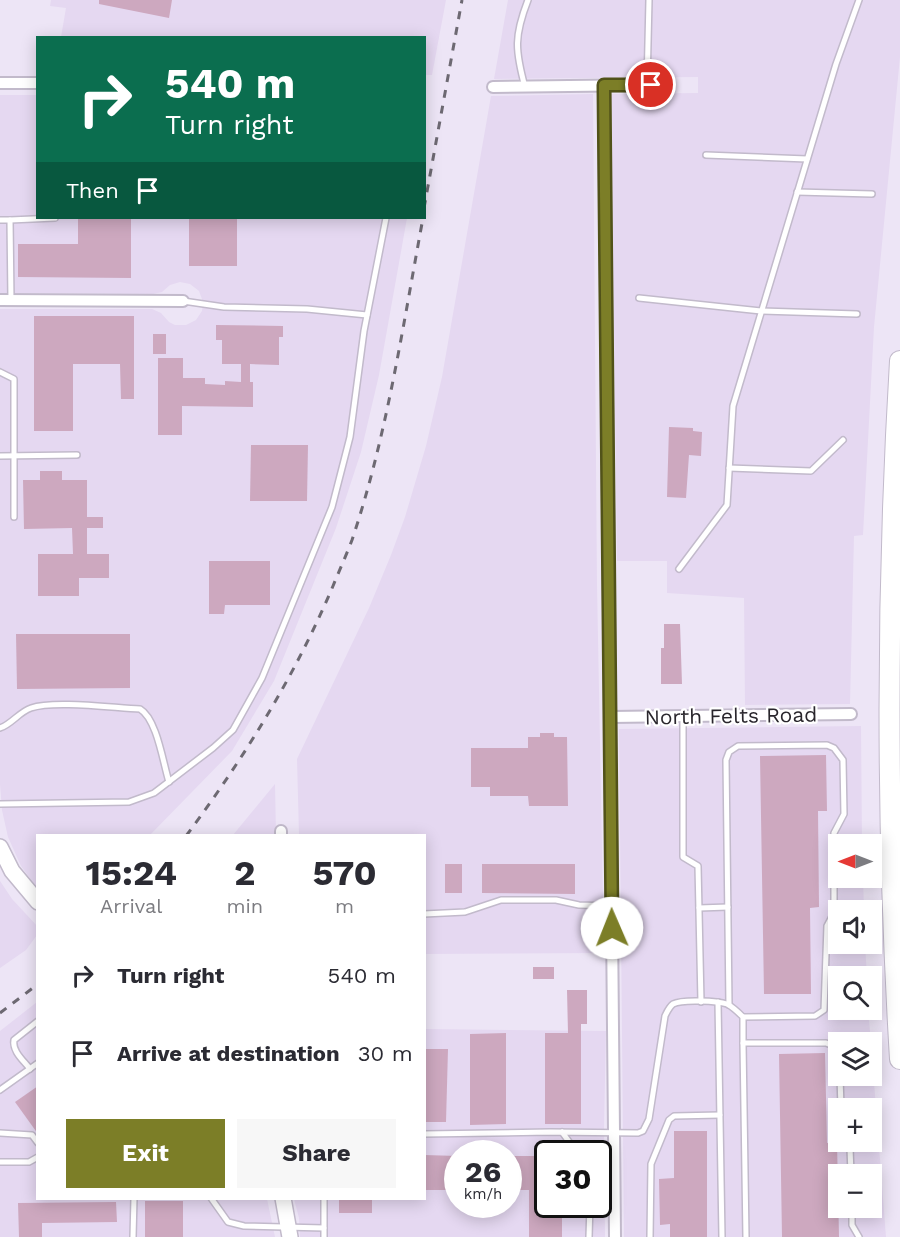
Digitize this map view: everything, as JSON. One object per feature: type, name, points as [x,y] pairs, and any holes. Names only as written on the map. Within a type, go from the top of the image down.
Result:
[{"type":"highway","points":[[900,361],[893,499],[888,723],[891,875],[900,1059]]},
{"type":"main road","points":[[0,847],[12,871],[36,900]]},
{"type":"main road","points":[[282,1200],[289,1232]]},
{"type":"street","points":[[0,82],[36,83]]},
{"type":"street","points":[[604,85],[615,1237]]},
{"type":"street","points":[[493,87],[649,85]]},
{"type":"street","points":[[5,300],[183,301]]},
{"type":"street","name":"North Felts Road","points":[[611,717],[851,714]]},
{"type":"lane","points":[[525,87],[516,55],[518,24],[528,0]]},
{"type":"lane","points":[[649,0],[649,85]]},
{"type":"lane","points":[[679,568],[727,505],[733,406],[836,64],[859,0]]},
{"type":"lane","points":[[706,155],[807,159]]},
{"type":"lane","points":[[797,192],[872,194]]},
{"type":"lane","points":[[0,220],[36,219]]},
{"type":"lane","points":[[0,804],[129,802],[154,793],[233,730],[262,678],[332,507],[350,437],[367,315],[386,219]]},
{"type":"lane","points":[[5,300],[10,220]]},
{"type":"lane","points":[[639,298],[761,311],[857,314]]},
{"type":"lane","points":[[183,301],[224,307],[307,309],[367,315]]},
{"type":"lane","points":[[0,372],[14,379],[14,517]]},
{"type":"lane","points":[[729,468],[811,471],[843,440]]},
{"type":"lane","points":[[0,456],[77,455]]},
{"type":"lane","points":[[0,728],[11,723],[28,708],[41,706],[141,709],[147,713],[155,730],[169,782]]},
{"type":"lane","points":[[683,716],[683,857],[698,867],[700,1002]]},
{"type":"lane","points":[[426,1134],[638,1133],[646,1127],[649,1119],[668,1009],[679,1002],[718,1002],[729,1005],[742,1017],[815,1016],[824,1010],[826,926],[834,913],[834,833],[844,813],[843,760],[834,748],[826,745],[738,746],[729,752],[726,760],[729,1005]]},
{"type":"lane","points":[[426,914],[465,912],[501,900],[556,900],[579,905],[612,906]]},
{"type":"lane","points":[[699,908],[728,907]]},
{"type":"lane","points":[[718,1002],[722,1237]]},
{"type":"lane","points":[[742,1017],[747,1237]]},
{"type":"lane","points":[[30,1069],[17,1053],[14,1040],[36,1023]]},
{"type":"lane","points":[[743,1043],[828,1044]]},
{"type":"lane","points":[[0,1090],[36,1064]]},
{"type":"lane","points":[[650,1237],[651,1164],[669,1120],[674,1116],[720,1115]]},
{"type":"lane","points":[[562,1132],[567,1140]]},
{"type":"lane","points":[[0,1133],[32,1135],[36,1140]]},
{"type":"lane","points":[[0,1162],[29,1162],[36,1159]]},
{"type":"lane","points":[[133,1237],[134,1200]]},
{"type":"lane","points":[[212,1200],[228,1222],[289,1232],[324,1228]]},
{"type":"lane","points":[[324,1200],[324,1237]]},
{"type":"lane","points":[[589,1237],[590,1218]]},
{"type":"lane","points":[[852,1218],[852,1225],[859,1237]]},
{"type":"shaded area","points":[[51,0],[446,0],[432,75],[426,75],[426,36],[61,36],[66,8],[50,6]]},
{"type":"shaded area","points":[[508,0],[900,0],[900,57],[874,327],[863,535],[854,536],[850,704],[745,705],[744,598],[667,593],[667,561],[617,561],[611,94],[698,93],[698,77],[494,79]]},
{"type":"shaded area","points":[[593,94],[597,585],[604,953],[426,954],[426,834],[299,834],[297,759],[369,608],[391,555],[426,446],[442,377],[491,96]]},
{"type":"shaded area","points":[[0,95],[36,95],[36,219],[407,219],[379,375],[361,452],[336,528],[274,681],[232,751],[151,834],[36,834],[36,887],[21,866],[8,837],[2,810],[0,784],[0,309],[152,309],[161,313],[175,325],[186,325],[196,320],[202,311],[203,302],[199,291],[190,284],[180,282],[170,285],[162,292],[153,294],[0,293]]},
{"type":"shaded area","points":[[861,726],[862,834],[828,834],[828,888],[863,888],[864,900],[828,900],[828,954],[866,954],[866,966],[828,966],[828,1020],[869,1020],[870,1032],[828,1032],[828,1086],[874,1086],[875,1098],[828,1098],[828,1152],[879,1152],[880,1164],[828,1164],[828,1218],[882,1218],[882,1185],[886,1237],[624,1237],[619,729]]},
{"type":"shaded area","points":[[275,784],[276,834],[234,834]]},
{"type":"shaded area","points":[[0,881],[12,899],[36,925],[36,936],[26,950],[0,968]]},
{"type":"shaded area","points":[[36,1003],[36,1200],[267,1200],[275,1237],[0,1237],[0,1031]]},
{"type":"shaded area","points":[[426,1029],[606,1031],[604,1140],[534,1140],[534,1218],[605,1218],[605,1237],[300,1237],[299,1218],[294,1200],[426,1200]]},
{"type":"building","points":[[99,0],[172,0],[169,18],[99,4]]},
{"type":"building","points":[[78,219],[131,219],[131,278],[18,277],[18,244],[78,244]]},
{"type":"building","points":[[189,219],[237,219],[237,266],[189,266]]},
{"type":"building","points":[[34,316],[134,316],[134,399],[121,399],[120,364],[73,364],[73,431],[34,431]]},
{"type":"building","points":[[216,325],[283,326],[283,337],[279,337],[279,365],[250,364],[253,407],[182,406],[182,435],[158,435],[158,358],[183,358],[183,378],[205,378],[205,384],[225,385],[225,381],[241,382],[241,364],[222,364],[222,340],[216,340]]},
{"type":"building","points":[[153,334],[166,334],[166,354],[153,354]]},
{"type":"building","points":[[669,427],[693,428],[693,431],[702,432],[701,456],[689,455],[686,498],[667,497]]},
{"type":"building","points":[[251,445],[308,445],[307,501],[250,501]]},
{"type":"building","points":[[40,471],[62,471],[62,480],[87,480],[87,517],[103,517],[103,528],[87,528],[87,554],[109,554],[109,578],[79,578],[79,596],[38,596],[38,554],[73,554],[72,528],[24,529],[23,480],[40,480]]},
{"type":"building","points":[[209,561],[270,561],[270,605],[225,605],[224,614],[209,614]]},
{"type":"building","points":[[664,624],[680,624],[682,684],[661,684]]},
{"type":"building","points":[[16,634],[130,634],[130,688],[17,689]]},
{"type":"building","points":[[540,733],[554,733],[554,737],[567,737],[568,806],[529,806],[528,796],[490,796],[490,787],[471,787],[471,748],[528,748],[528,737],[540,737]]},
{"type":"building","points":[[826,755],[827,811],[818,811],[819,907],[810,908],[811,994],[764,994],[760,756]]},
{"type":"building","points":[[445,864],[462,864],[462,893],[445,893]]},
{"type":"building","points":[[482,864],[575,864],[575,894],[482,893]]},
{"type":"building","points":[[533,967],[554,967],[554,979],[533,979]]},
{"type":"building","points":[[567,990],[587,990],[587,1024],[581,1024],[581,1124],[545,1124],[545,1033],[568,1033]]},
{"type":"building","points":[[506,1033],[506,1124],[470,1125],[470,1034]]},
{"type":"building","points":[[426,1049],[448,1049],[446,1122],[426,1122]]},
{"type":"building","points":[[825,1053],[828,1152],[837,1152],[837,1164],[828,1164],[828,1218],[839,1218],[839,1237],[782,1237],[779,1054]]},
{"type":"building","points":[[36,1087],[36,1131],[15,1102]]},
{"type":"building","points":[[674,1131],[707,1131],[707,1237],[670,1237],[670,1224],[660,1225],[659,1179],[674,1178]]},
{"type":"building","points":[[426,1155],[444,1156],[444,1190],[426,1190]]},
{"type":"building","points":[[522,1156],[534,1156],[534,1218],[562,1218],[562,1237],[529,1237],[529,1190],[522,1190]]},
{"type":"building","points":[[339,1200],[372,1200],[372,1213],[339,1213]]},
{"type":"building","points":[[145,1201],[183,1201],[183,1237],[145,1237]]},
{"type":"building","points":[[116,1202],[117,1222],[42,1223],[42,1237],[19,1237],[18,1203]]},
{"type":"railway","points":[[426,197],[462,0]]},
{"type":"railway","points":[[187,834],[228,777],[285,684],[318,619],[352,540],[385,421],[423,219]]},
{"type":"railway","points":[[0,1013],[36,986]]},
{"type":"route","points":[[612,928],[604,85],[651,85]]}]
